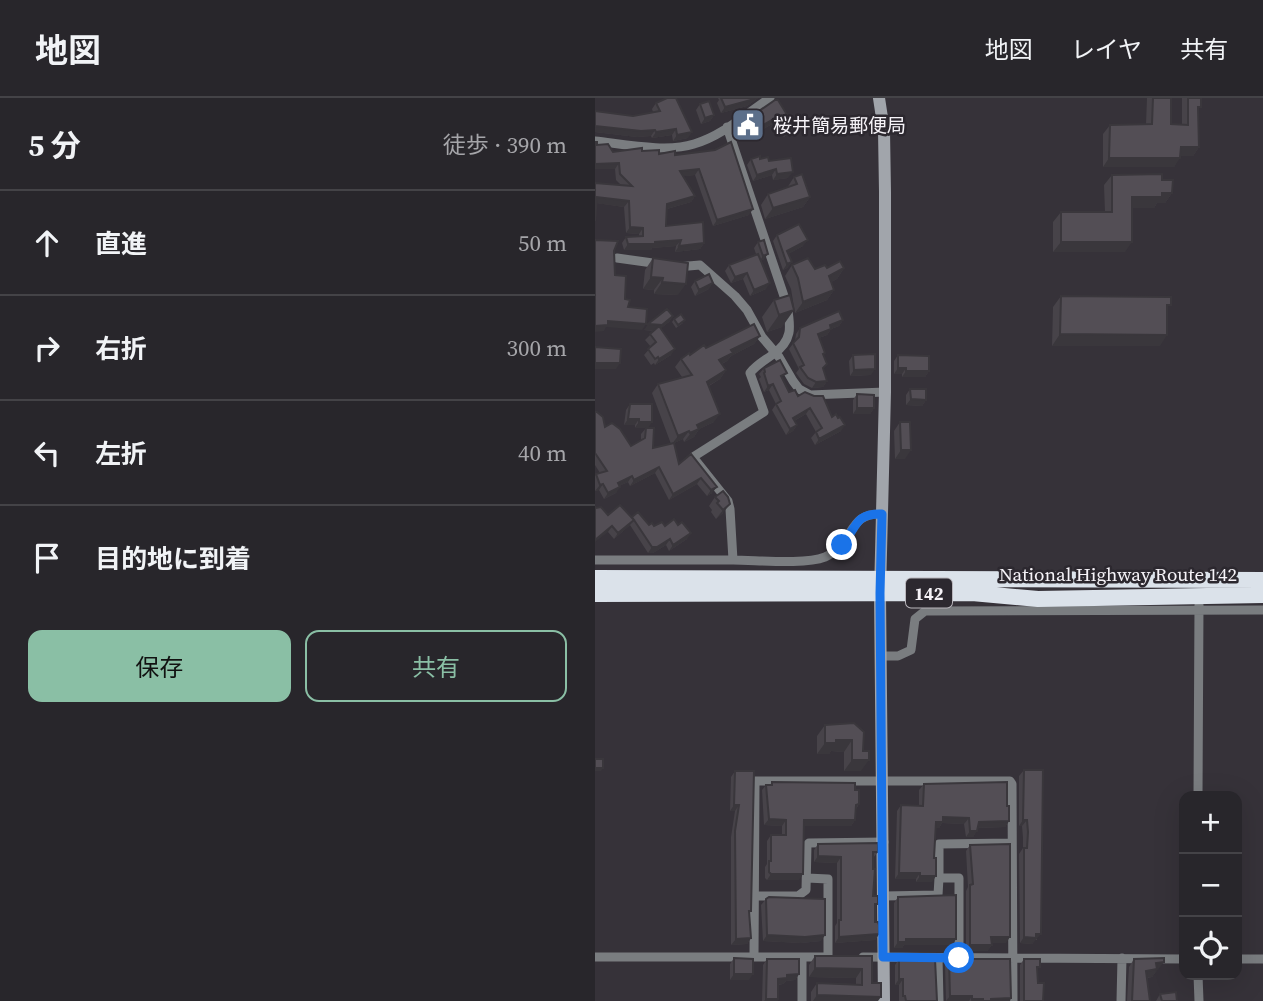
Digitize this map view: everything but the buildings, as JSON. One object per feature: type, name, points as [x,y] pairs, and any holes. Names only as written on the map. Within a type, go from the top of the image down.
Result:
[{"type":"highway","name":"National Highway Route 142","points":[[595,578],[881,586],[1038,599],[1199,603],[1263,596]]},
{"type":"highway","name":"National Highway Route 142","points":[[595,594],[1263,580]]},
{"type":"street","points":[[595,141],[684,147],[727,127],[770,98]]},
{"type":"street","points":[[879,98],[884,131],[885,392],[881,586],[884,1001]]},
{"type":"street","points":[[727,127],[786,305],[790,333],[776,353],[750,373],[764,412],[693,457],[727,500],[733,560]]},
{"type":"street","points":[[617,258],[678,267],[700,265],[747,310],[762,337],[776,353],[799,389],[810,395],[885,392]]},
{"type":"street","points":[[595,560],[818,559],[842,545],[861,518],[867,514],[882,514]]},
{"type":"street","points":[[881,656],[898,656],[911,650],[915,619],[925,611],[1199,603],[1263,610]]},
{"type":"street","points":[[1198,791],[1199,603]]},
{"type":"street","points":[[754,956],[754,781],[1010,781],[1013,1001]]},
{"type":"street","points":[[755,896],[798,896],[806,891],[809,843],[884,842]]},
{"type":"street","points":[[884,896],[938,895],[939,844],[1012,843]]},
{"type":"street","points":[[807,878],[828,879],[828,957]]},
{"type":"street","points":[[939,878],[958,878],[959,958]]},
{"type":"street","points":[[595,957],[842,957]]},
{"type":"street","points":[[802,957],[802,1001]]},
{"type":"street","points":[[856,957],[1179,959]]},
{"type":"street","points":[[938,958],[939,1001]]},
{"type":"street","points":[[1121,1001],[1122,958]]},
{"type":"street","points":[[1242,959],[1263,959]]},
{"type":"street","points":[[1198,980],[1199,1001]]},
{"type":"place","name":"桜井簡易郵便局","points":[[748,125]]},
{"type":"route","points":[[842,545],[861,518],[867,514],[882,514],[880,593],[883,957],[959,958]]}]
